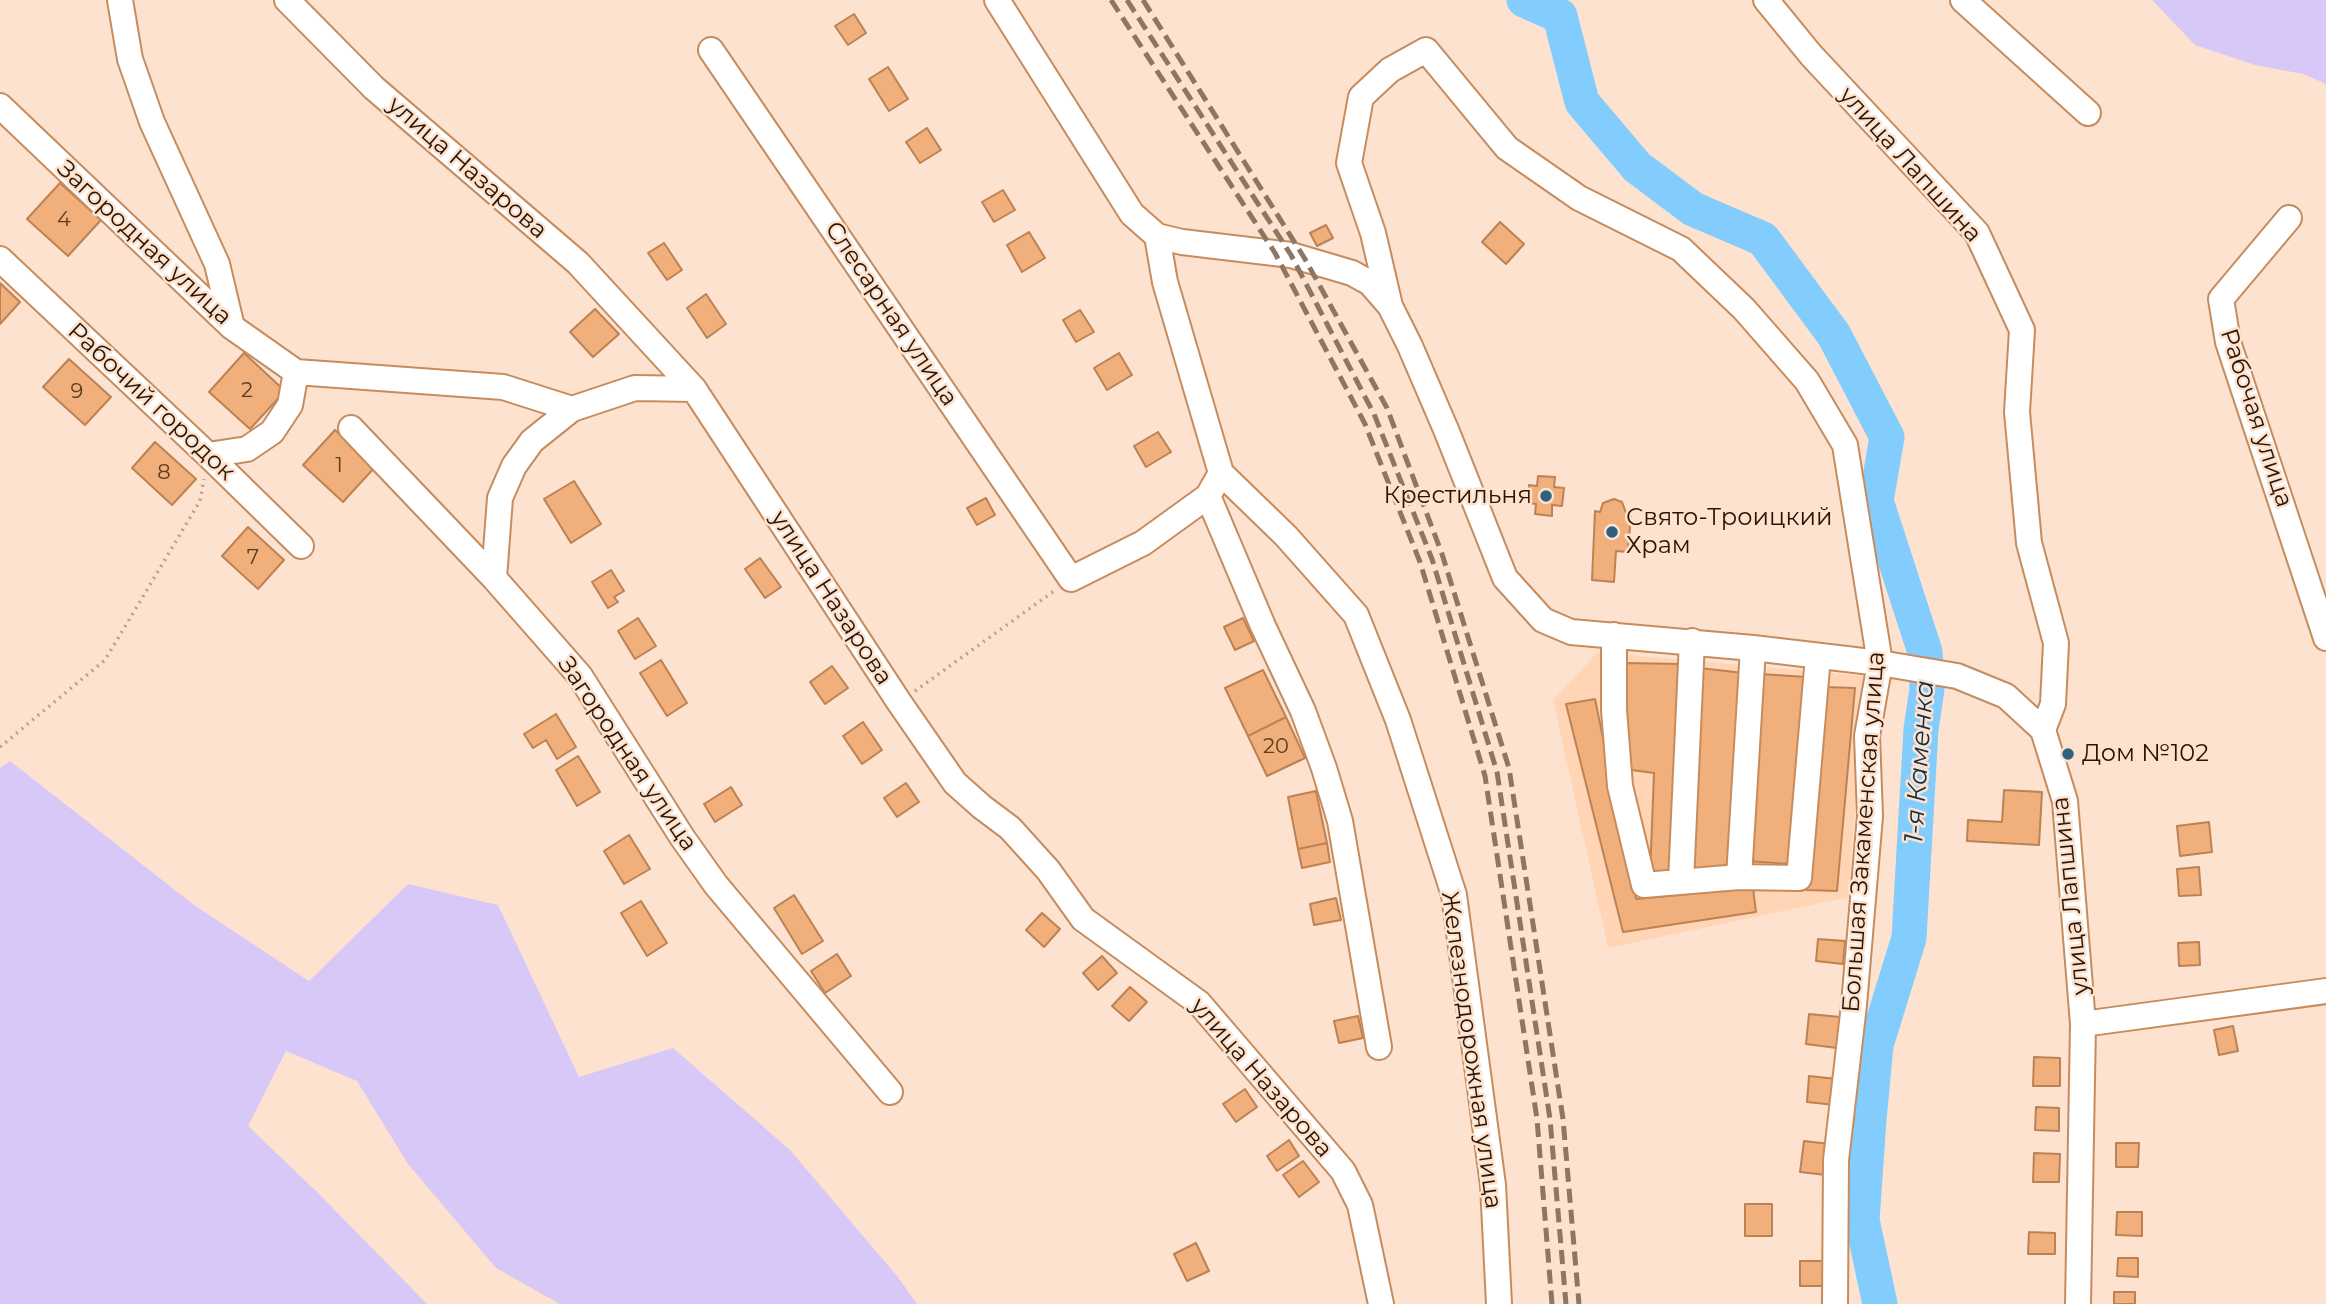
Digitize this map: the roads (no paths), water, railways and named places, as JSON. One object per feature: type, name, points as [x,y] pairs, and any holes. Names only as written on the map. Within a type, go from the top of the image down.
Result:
[{"type":"street","points":[[120,0],[130,59],[152,122],[217,264],[232,327]]},
{"type":"street","name":"улица Назарова","points":[[286,0],[374,88],[578,263],[694,389],[899,702],[956,783],[1010,828],[1048,870],[1083,919],[1199,1003],[1343,1171],[1360,1205],[1381,1304]]},
{"type":"street","points":[[997,0],[1132,214],[1157,236],[1182,242],[1291,255],[1352,273],[1370,283],[1390,306],[1447,432],[1505,578],[1543,620],[1571,632],[1754,648],[1880,663],[1957,676],[2006,696],[2043,730]]},
{"type":"street","name":"улица Лапшина","points":[[1766,0],[1811,55],[1977,233],[2022,330],[2017,412],[2029,543],[2056,643],[2053,704],[2043,730],[2065,801],[2083,1024],[2078,1304]]},
{"type":"street","points":[[1963,0],[2088,113]]},
{"type":"street","name":"Слесарная улица","points":[[711,50],[1071,579],[1143,543],[1208,496]]},
{"type":"street","name":"Большая Закаменская улица","points":[[1390,306],[1373,233],[1349,163],[1361,97],[1390,70],[1426,50],[1507,148],[1579,198],[1681,249],[1744,309],[1808,381],[1845,444],[1880,663],[1867,736],[1870,816],[1854,1005],[1836,1160],[1835,1304]]},
{"type":"street","name":"Загородная улица","points":[[0,106],[232,327],[296,372]]},
{"type":"street","name":"Рабочая улица","points":[[2289,218],[2221,299],[2228,342],[2326,638]]},
{"type":"street","name":"Железнодорожная улица","points":[[1157,236],[1166,282],[1221,473],[1286,536],[1356,615],[1398,720],[1454,895],[1493,1185],[1499,1304]]},
{"type":"street","name":"Рабочий городок","points":[[0,259],[301,546]]},
{"type":"street","points":[[208,455],[247,449],[272,432],[290,405],[296,372],[503,387],[572,409]]},
{"type":"street","points":[[494,578],[500,498],[514,466],[532,441],[572,409],[635,388],[694,389]]},
{"type":"street","name":"Загородная улица","points":[[351,428],[494,578],[580,676],[682,837],[716,885],[890,1092]]},
{"type":"street","points":[[1221,473],[1208,496],[1263,626],[1303,711],[1340,821],[1379,1047]]},
{"type":"street","points":[[1614,635],[1614,710],[1620,786],[1644,885],[1739,877],[1799,878],[1818,656]]},
{"type":"street","points":[[1681,882],[1692,642]]},
{"type":"street","points":[[1739,877],[1754,648]]},
{"type":"street","points":[[2083,1024],[2326,991]]},
{"type":"waterway","name":"1-я Каменка","points":[[1524,0],[1560,16],[1582,102],[1637,167],[1693,209],[1763,239],[1834,335],[1887,437],[1876,501],[1925,652],[1927,689],[1921,729],[1909,938],[1876,1045],[1869,1120],[1862,1220],[1880,1304]]},
{"type":"railway","points":[[1111,0],[1275,253],[1365,424],[1420,562],[1485,776],[1537,1119],[1552,1304]]},
{"type":"railway","points":[[1127,0],[1291,255],[1374,414],[1432,559],[1497,772],[1550,1119],[1566,1304]]},
{"type":"railway","points":[[1143,0],[1305,259],[1387,408],[1442,554],[1509,768],[1563,1119],[1579,1304]]},
{"type":"place","name":"Крестильня","points":[[1546,496]]},
{"type":"place","name":"Свято-Троицкий Храм","points":[[1612,532]]},
{"type":"place","name":"Дом №102","points":[[2068,754]]}]
